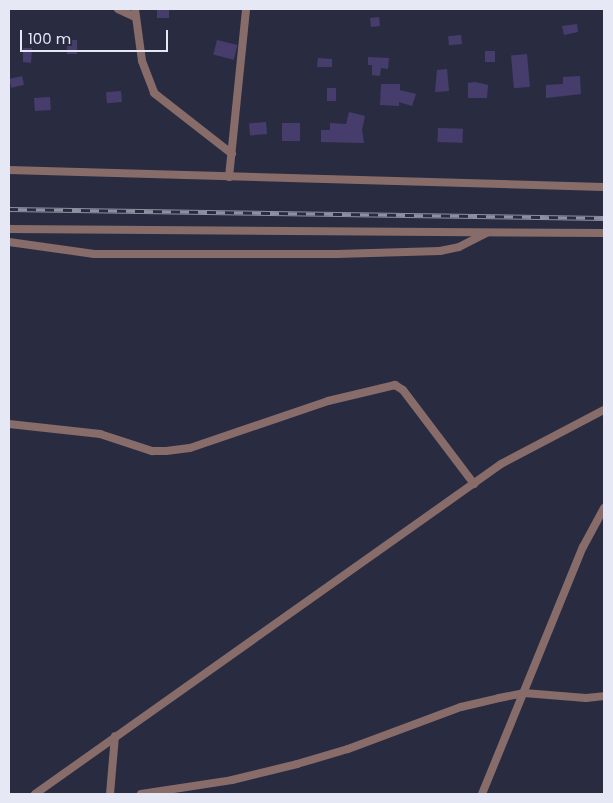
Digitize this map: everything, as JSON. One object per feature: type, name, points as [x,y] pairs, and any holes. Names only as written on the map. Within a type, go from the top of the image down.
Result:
[{"type":"street","points":[[118,9],[135,13],[142,60],[154,92],[232,154]]},
{"type":"street","points":[[229,177],[246,9]]},
{"type":"street","points":[[9,170],[604,186]]},
{"type":"street","points":[[9,229],[604,233]]},
{"type":"street","points":[[9,242],[94,254],[440,252],[459,247],[488,232]]},
{"type":"street","points":[[9,424],[100,434],[152,451],[166,451],[190,448],[320,404],[395,385],[403,390],[474,484]]},
{"type":"street","points":[[35,794],[501,464],[604,410]]},
{"type":"street","points":[[482,794],[583,547],[604,508]]},
{"type":"street","points":[[141,794],[232,780],[288,766],[348,749],[461,707],[524,693],[604,696]]},
{"type":"street","points":[[110,794],[115,736]]},
{"type":"street","points":[[29,794],[43,788]]},
{"type":"building","points":[[157,9],[169,9],[169,18],[157,18]]},
{"type":"building","points":[[379,17],[380,26],[371,27],[370,18]]},
{"type":"building","points":[[577,24],[578,32],[564,35],[562,26]]},
{"type":"building","points":[[461,35],[462,44],[449,45],[448,36]]},
{"type":"building","points":[[67,40],[77,40],[77,54],[67,54]]},
{"type":"building","points":[[217,40],[237,45],[234,60],[213,55]]},
{"type":"building","points":[[23,48],[32,48],[31,63],[23,62]]},
{"type":"building","points":[[485,51],[495,51],[495,62],[485,62]]},
{"type":"building","points":[[527,54],[530,87],[514,88],[511,55]]},
{"type":"building","points":[[368,57],[389,58],[388,69],[381,68],[380,76],[372,75],[372,65],[368,65]]},
{"type":"building","points":[[318,58],[332,59],[332,67],[317,67]]},
{"type":"building","points":[[447,69],[449,91],[435,92],[437,70]]},
{"type":"building","points":[[22,76],[24,85],[11,88],[9,79]]},
{"type":"building","points":[[580,76],[581,94],[546,98],[546,85],[563,84],[563,77]]},
{"type":"building","points":[[475,82],[488,85],[487,98],[468,98],[468,83]]},
{"type":"building","points":[[381,84],[400,84],[400,90],[416,94],[412,106],[399,102],[399,106],[380,105]]},
{"type":"building","points":[[327,88],[336,88],[336,101],[327,101]]},
{"type":"building","points":[[121,91],[122,102],[107,103],[106,92]]},
{"type":"building","points":[[50,97],[51,110],[35,111],[34,98]]},
{"type":"building","points":[[349,112],[365,116],[362,130],[364,143],[321,142],[321,130],[330,130],[330,123],[346,124]]},
{"type":"building","points":[[266,122],[267,134],[250,135],[249,123]]},
{"type":"building","points":[[282,123],[300,123],[300,141],[282,141]]},
{"type":"building","points":[[438,128],[463,129],[462,143],[438,142]]},
{"type":"railway","points":[[9,209],[604,218]]}]
